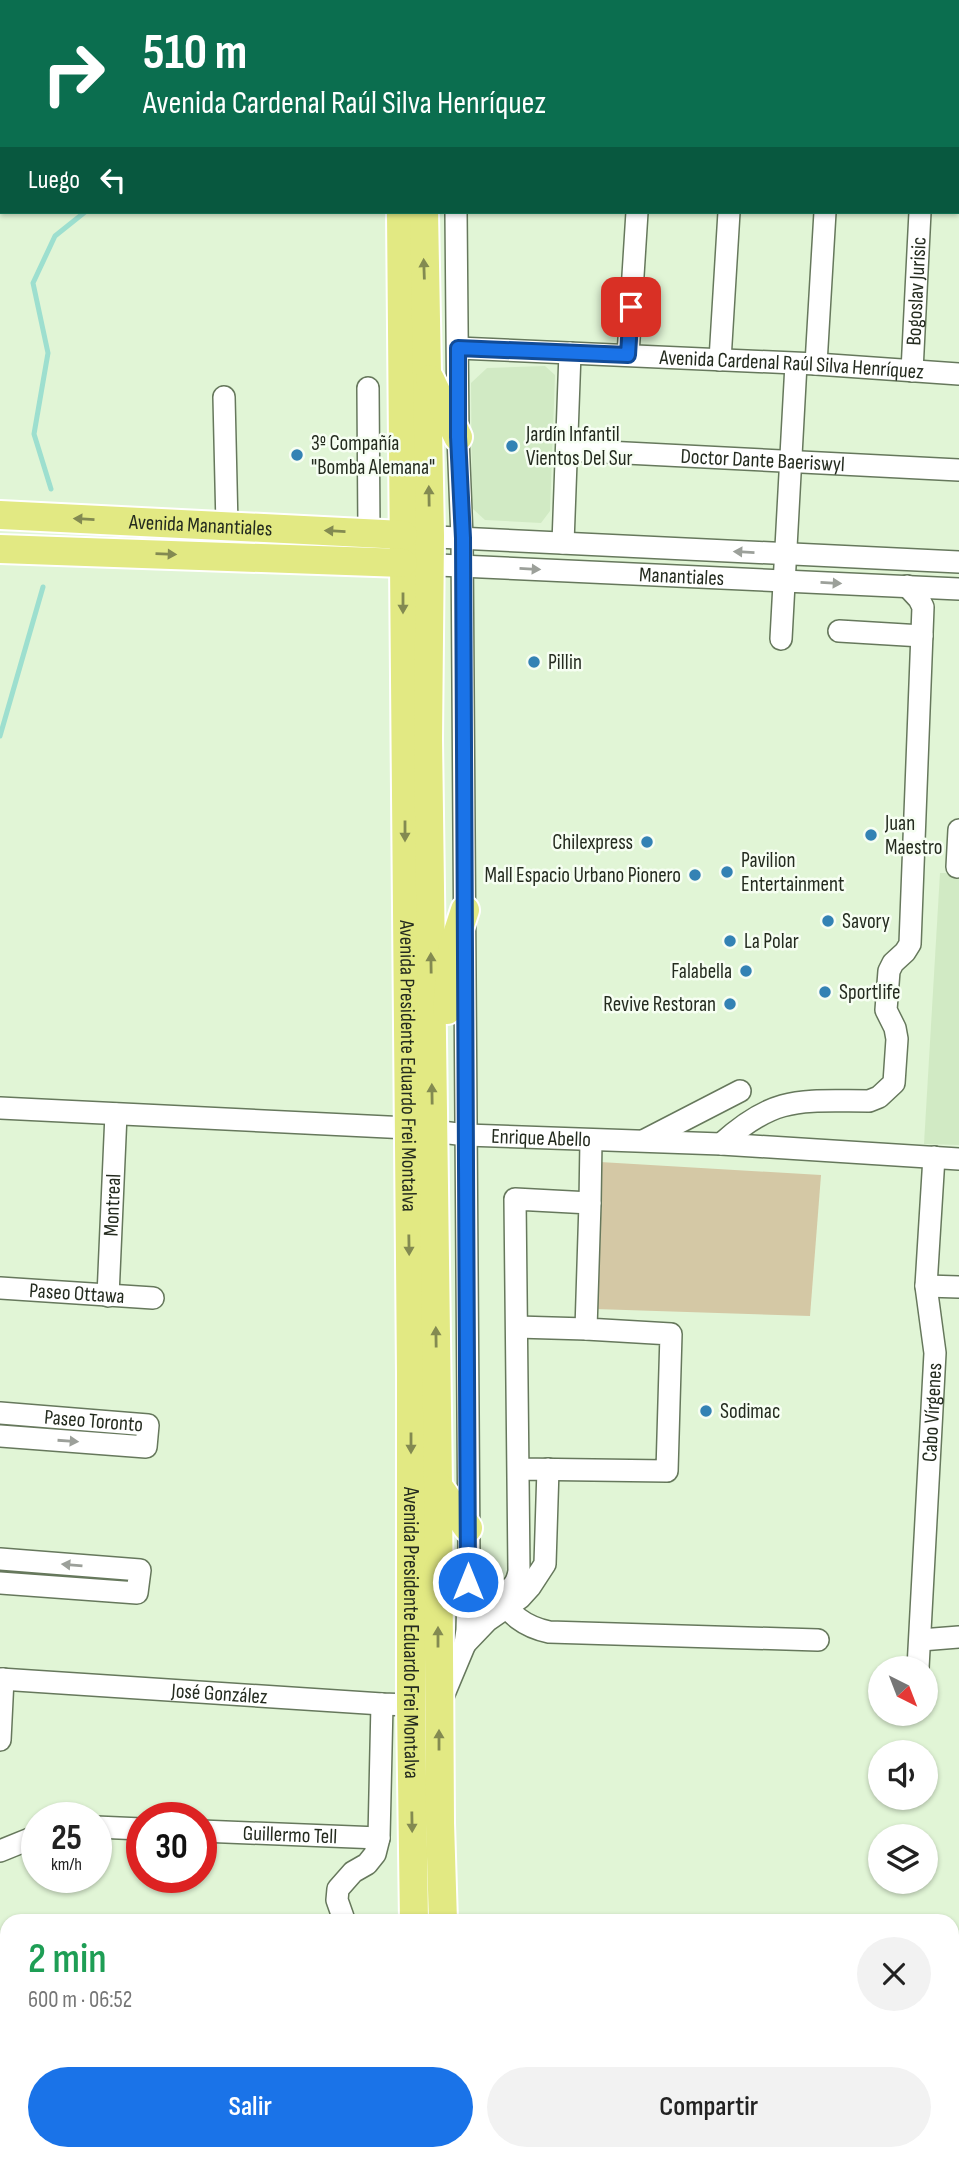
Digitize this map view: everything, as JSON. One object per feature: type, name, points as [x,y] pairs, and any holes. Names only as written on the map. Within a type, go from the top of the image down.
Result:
[{"type":"main road","name":"Avenida Presidente Eduardo Frei Montalva","points":[[401,214],[417,536]]},
{"type":"main road","name":"Avenida Presidente Eduardo Frei Montalva","points":[[424,214],[426,370],[416,564],[420,1130],[438,1486],[443,1914]]},
{"type":"main road","points":[[426,370],[458,437]]},
{"type":"main road","name":"Avenida Manantiales","points":[[0,514],[417,536]]},
{"type":"main road","name":"Avenida Manantiales","points":[[0,549],[416,564]]},
{"type":"main road","name":"Avenida Presidente Eduardo Frei Montalva","points":[[414,1914],[411,1375],[420,1130],[432,1056],[428,740],[416,564]]},
{"type":"main road","points":[[432,1056],[445,1023],[452,950],[465,910]]},
{"type":"main road","points":[[438,1486],[468,1528]]},
{"type":"street","name":"Avenida Presidente Eduardo Frei Montalva","points":[[439,1706],[465,1644],[469,1558],[463,538],[458,437],[456,214]]},
{"type":"street","points":[[628,355],[637,214]]},
{"type":"street","points":[[720,360],[729,214]]},
{"type":"street","points":[[781,639],[791,462],[825,214]]},
{"type":"street","name":"Bogoslav Jurisic","points":[[912,371],[920,214]]},
{"type":"street","name":"Avenida Cardenal Raúl Silva Henríquez","points":[[458,348],[959,374]]},
{"type":"street","points":[[563,543],[570,353]]},
{"type":"street","points":[[368,388],[369,533]]},
{"type":"street","points":[[224,397],[227,526]]},
{"type":"street","name":"Doctor Dante Baeriswyl","points":[[567,450],[959,470]]},
{"type":"street","name":"Manantiales","points":[[417,536],[959,562]]},
{"type":"street","name":"Manantiales","points":[[416,564],[959,589]]},
{"type":"street","points":[[721,1144],[754,1117],[777,1107],[796,1101],[869,1101],[879,1097],[894,1083],[897,1039],[886,1010],[889,971],[910,944],[923,607],[907,586]]},
{"type":"street","points":[[839,631],[922,636]]},
{"type":"street","points":[[957,867],[959,830]]},
{"type":"street","points":[[644,1141],[731,1096],[680,1142]]},
{"type":"street","name":"Enrique Abello","points":[[0,1110],[420,1130],[466,1135],[721,1144],[959,1159]]},
{"type":"street","name":"Montreal","points":[[108,1296],[116,1114]]},
{"type":"street","points":[[586,1329],[591,1140]]},
{"type":"street","name":"Cabo Vírgenes","points":[[919,1656],[935,1353],[926,1286],[934,1157]]},
{"type":"street","points":[[487,1586],[495,1591],[513,1588],[519,1571],[515,1199],[590,1203]]},
{"type":"street","points":[[926,1286],[959,1287]]},
{"type":"street","name":"Paseo Ottawa","points":[[0,1288],[153,1298]]},
{"type":"street","points":[[517,1327],[671,1334],[667,1471],[519,1469]]},
{"type":"street","name":"Paseo Toronto","points":[[0,1413],[148,1424],[146,1447],[0,1436]]},
{"type":"street","points":[[465,1644],[477,1630],[530,1587],[545,1564],[548,1469]]},
{"type":"street","points":[[469,1558],[487,1586],[506,1607],[523,1624],[535,1629],[549,1632],[818,1640]]},
{"type":"street","points":[[0,1559],[140,1570],[137,1593],[0,1583]]},
{"type":"street","points":[[921,1640],[959,1637]]},
{"type":"street","points":[[0,1740],[1,1679]]},
{"type":"street","name":"José González","points":[[1,1679],[439,1706]]},
{"type":"street","points":[[342,1914],[338,1889],[353,1872],[367,1864],[375,1854],[379,1838],[382,1704]]},
{"type":"street","name":"Guillermo Tell","points":[[217,1832],[379,1838]]},
{"type":"street","points":[[0,1851],[21,1842]]},
{"type":"shaded area","name":"Jardín Infantil Vientos Del Sur","points":[[545,366],[555,375],[550,511],[541,523],[485,520],[472,508],[471,383],[487,368]]},
{"type":"shaded area","points":[[940,873],[959,873],[959,1145],[924,1144]]},
{"type":"shaded area","points":[[600,1162],[821,1175],[810,1316],[595,1309]]},
{"type":"waterway","points":[[51,489],[34,434],[48,353],[33,283],[55,236],[82,214]]},
{"type":"waterway","points":[[0,736],[43,587]]},
{"type":"place","name":"Jardín Infantil Vientos Del Sur","points":[[512,446]]},
{"type":"place","name":"3º Compañía \"Bomba Alemana\"","points":[[297,455]]},
{"type":"place","name":"Pillin","points":[[534,662]]},
{"type":"place","name":"Juan Maestro","points":[[871,835]]},
{"type":"place","name":"Chilexpress","points":[[647,842]]},
{"type":"place","name":"Pavilion Entertainment","points":[[727,872]]},
{"type":"place","name":"Mall Espacio Urbano Pionero","points":[[695,875]]},
{"type":"place","name":"Savory","points":[[828,921]]},
{"type":"place","name":"La Polar","points":[[730,941]]},
{"type":"place","name":"Falabella","points":[[746,971]]},
{"type":"place","name":"Sportlife","points":[[825,992]]},
{"type":"place","name":"Revive Restoran","points":[[730,1004]]},
{"type":"place","name":"Sodimac","points":[[706,1411]]},
{"type":"route","points":[[468,1582],[463,538],[458,437],[458,348],[628,355],[631,307]]}]
